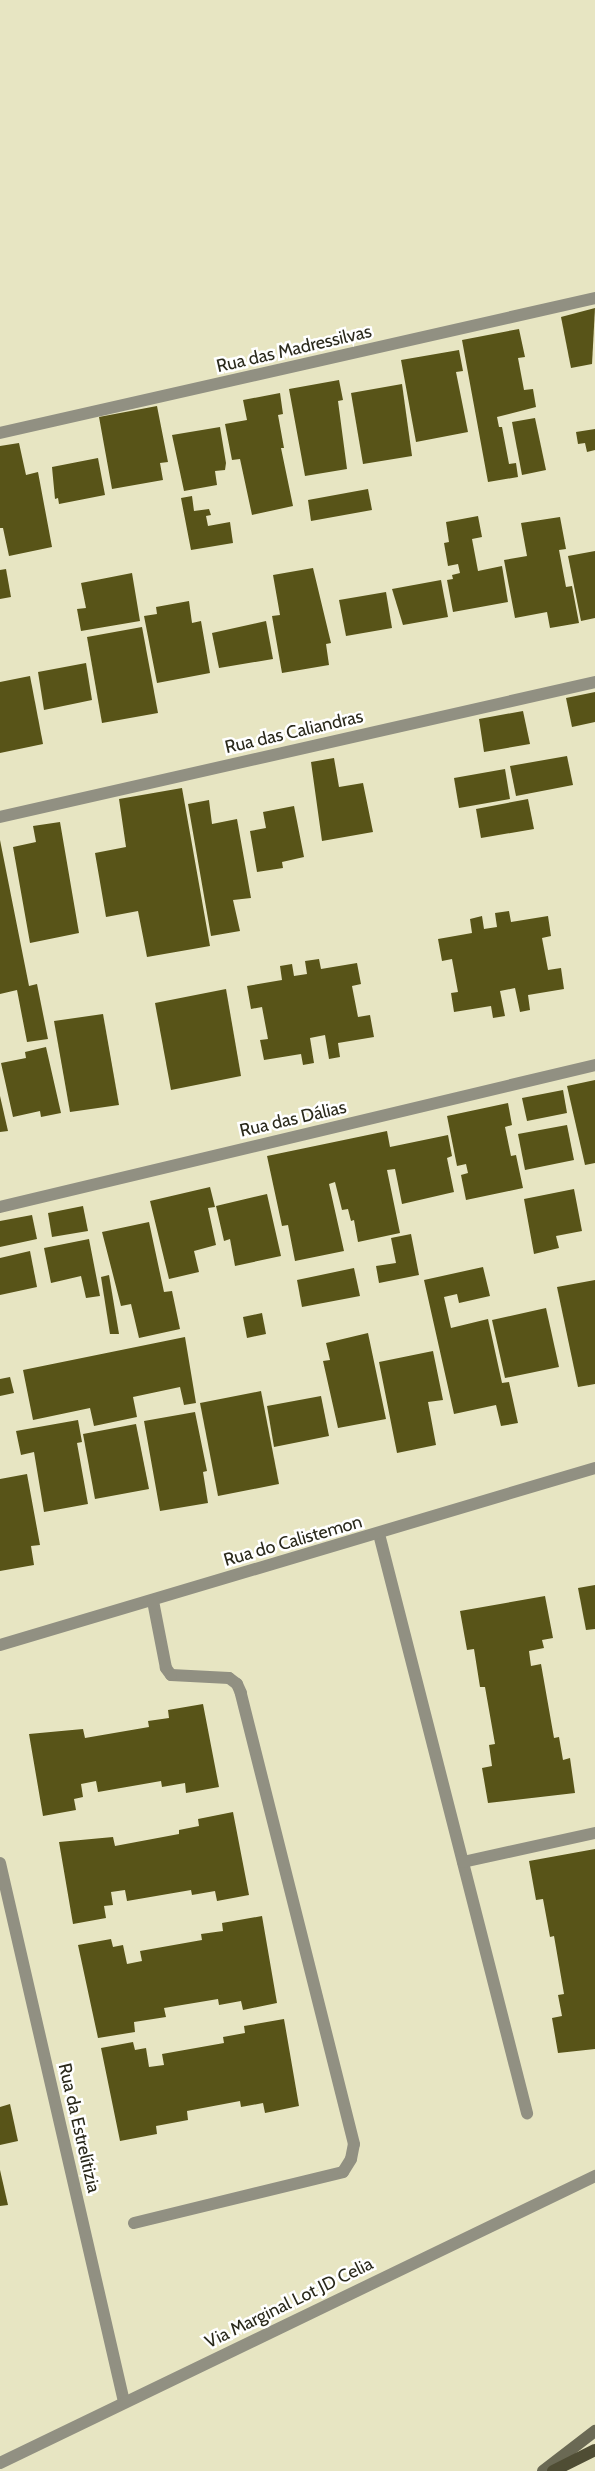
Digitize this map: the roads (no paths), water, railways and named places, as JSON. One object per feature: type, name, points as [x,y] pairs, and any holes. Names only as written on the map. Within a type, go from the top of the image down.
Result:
[{"type":"main road","points":[[553,2471],[595,2450]]},
{"type":"street","name":"Rua das Madressilvas","points":[[0,433],[595,298]]},
{"type":"street","name":"Rua das Caliandras","points":[[0,817],[595,682]]},
{"type":"street","name":"Rua das Dálias","points":[[0,1207],[595,1065]]},
{"type":"street","name":"Rua do Calistemon","points":[[0,1645],[595,1468]]},
{"type":"street","points":[[378,1534],[527,2113]]},
{"type":"street","points":[[134,2223],[343,2172],[351,2159],[354,2144],[241,1693],[237,1684],[229,1678],[171,1675],[166,1668],[153,1601]]},
{"type":"street","points":[[463,1862],[595,1833]]},
{"type":"street","name":"Rua da Estrelítizia","points":[[0,1863],[124,2402]]},
{"type":"street","name":"Via Marginal Lot JD Celia","points":[[0,2463],[595,2176]]},
{"type":"street","points":[[543,2471],[595,2431]]}]
